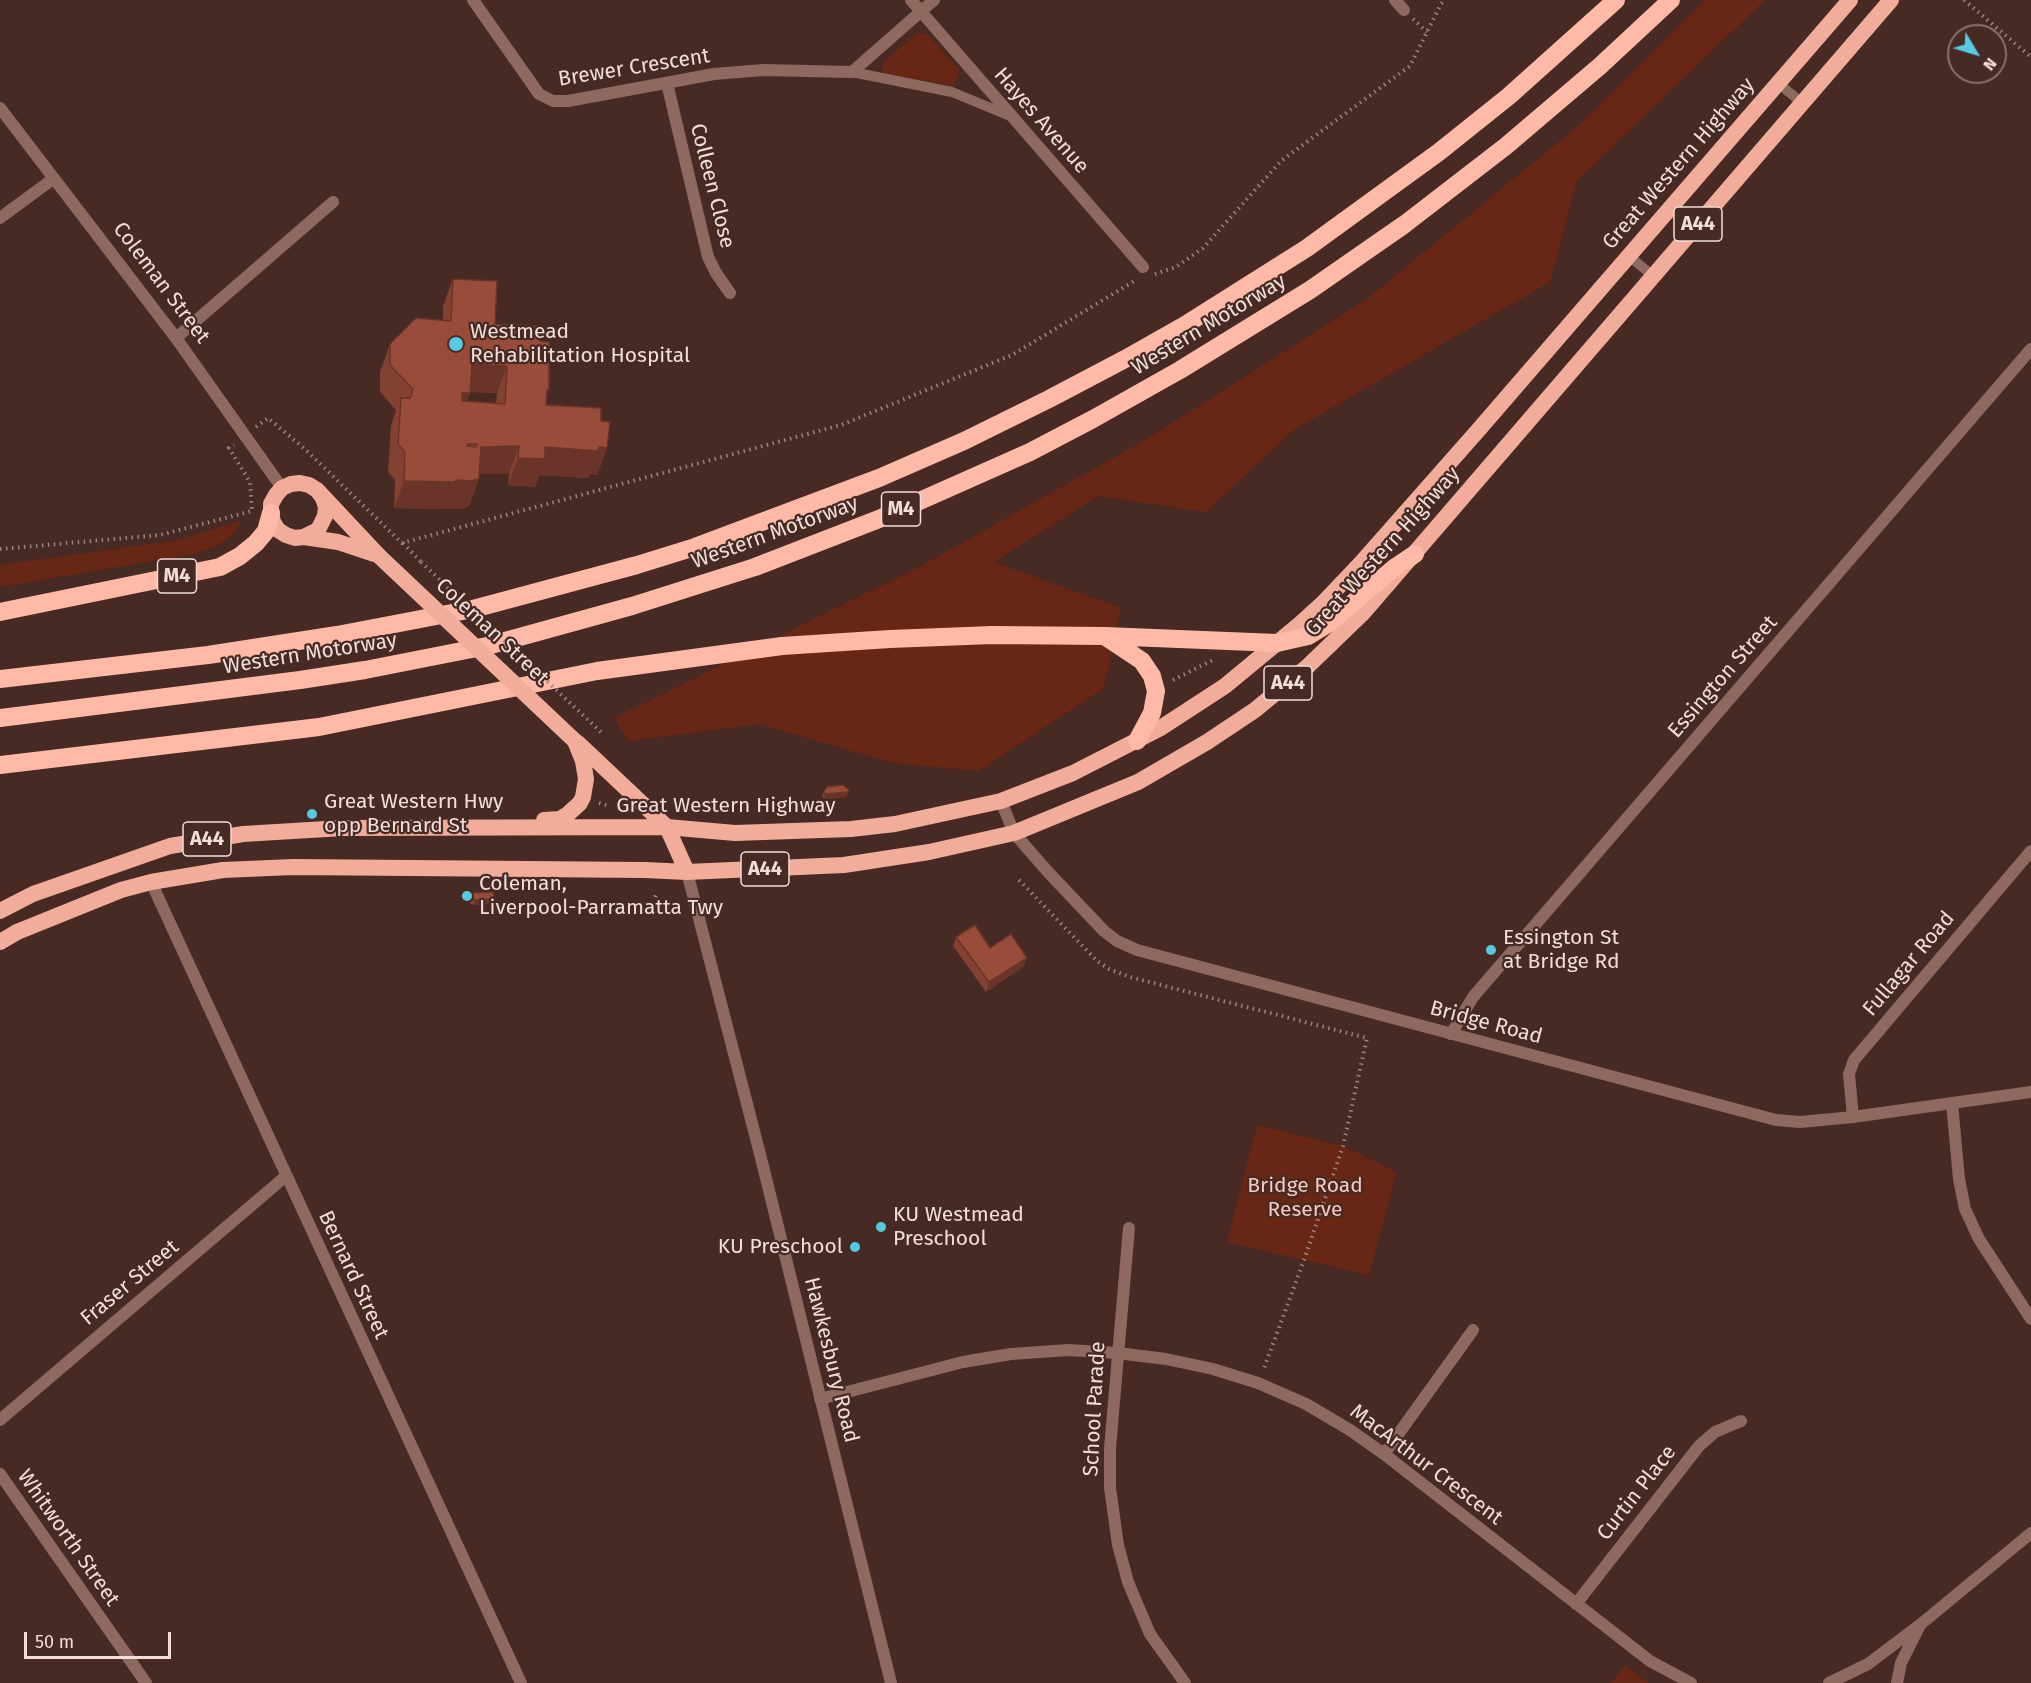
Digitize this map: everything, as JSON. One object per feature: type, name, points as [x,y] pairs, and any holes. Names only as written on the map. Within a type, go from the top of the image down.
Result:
[{"type":"highway","name":"Western Motorway","points":[[0,679],[208,655],[337,635],[473,609],[695,547],[879,478],[974,436],[1125,359],[1185,325],[1307,248],[1440,152],[1509,96],[1616,0]]},
{"type":"highway","name":"Western Motorway","points":[[0,718],[288,682],[487,646],[632,606],[745,570],[879,519],[1030,452],[1093,419],[1180,370],[1310,290],[1405,224],[1506,146],[1671,0]]},
{"type":"highway","name":"Great Western Highway","points":[[0,912],[33,894],[170,846],[243,834],[313,829],[667,827],[735,833],[851,829],[895,824],[1001,801],[1074,773],[1137,741],[1229,684],[1323,603],[1361,563],[1850,0]]},
{"type":"highway","name":"Great Western Highway","points":[[0,942],[17,932],[120,890],[223,870],[293,867],[687,872],[844,865],[929,852],[1014,833],[1137,782],[1256,710],[1363,613],[1891,0]]},
{"type":"highway","points":[[300,483],[317,490],[326,507],[325,516],[318,530],[304,537],[286,535],[273,522],[271,504],[282,488],[300,483]]},
{"type":"highway","name":"Coleman Street","points":[[317,490],[378,555],[667,827],[687,872]]},
{"type":"highway","name":"M4","points":[[0,612],[220,567],[240,556],[256,543],[266,531],[271,513]]},
{"type":"highway","name":"Coleman Street","points":[[304,537],[338,542],[378,555]]},
{"type":"highway","points":[[0,765],[213,742],[320,727],[597,671],[782,646],[992,635],[1105,636],[1277,644],[1308,636],[1329,623],[1394,568],[1415,554]]},
{"type":"highway","points":[[1105,636],[1142,661],[1152,676],[1156,691],[1152,713],[1137,741]]},
{"type":"highway","name":"Coleman Street","points":[[476,829],[507,819],[552,820],[560,819],[568,814],[580,803],[585,789],[583,761],[575,741]]},
{"type":"street","name":"Brewer Crescent","points":[[473,0],[539,94],[553,101],[568,102],[714,74],[763,70],[852,72]]},
{"type":"street","name":"Hayes Avenue","points":[[911,0],[1145,274]]},
{"type":"street","points":[[852,72],[934,0]]},
{"type":"street","name":"Colleen Close","points":[[666,83],[708,257],[730,293]]},
{"type":"street","name":"Coleman Street","points":[[0,108],[176,338],[282,488]]},
{"type":"street","points":[[0,219],[53,179]]},
{"type":"street","points":[[176,338],[333,202]]},
{"type":"street","name":"Essington Street","points":[[1450,1034],[1473,997],[2031,349]]},
{"type":"street","name":"Bridge Road","points":[[1001,801],[1014,833],[1104,931],[1126,946],[1776,1120],[1800,1122],[1853,1117],[2031,1092]]},
{"type":"street","name":"Fullagar Road","points":[[1853,1117],[1849,1074],[1854,1060],[2031,851]]},
{"type":"street","name":"Hawkesbury Road","points":[[687,872],[891,1683]]},
{"type":"street","name":"Bernard Street","points":[[152,882],[521,1683]]},
{"type":"street","points":[[1952,1103],[1959,1179],[1965,1209],[1984,1247],[2031,1319]]},
{"type":"street","name":"Fraser Street","points":[[0,1420],[286,1176]]},
{"type":"street","name":"School Parade","points":[[1129,1228],[1109,1470],[1118,1545],[1128,1582],[1146,1626],[1185,1683]]},
{"type":"street","points":[[1384,1454],[1473,1330]]},
{"type":"street","name":"MacArthur Crescent","points":[[820,1399],[963,1362],[1011,1354],[1068,1350],[1117,1353],[1176,1361],[1213,1369],[1258,1383],[1306,1404],[1350,1430],[1650,1661],[1691,1683]]},
{"type":"street","name":"Curtin Place","points":[[1576,1604],[1699,1446],[1714,1432],[1741,1421]]},
{"type":"street","name":"Whitworth Street","points":[[0,1474],[146,1683]]},
{"type":"street","points":[[1829,1683],[1868,1664],[1921,1624],[2031,1533]]},
{"type":"street","points":[[1897,1683],[1901,1663],[1921,1624]]},
{"type":"lane","name":"Brewer Crescent","points":[[852,72],[952,92],[1010,116]]},
{"type":"lane","points":[[1778,82],[1802,103]]},
{"type":"lane","points":[[1629,256],[1653,276]]},
{"type":"path","points":[[402,543],[841,425],[1012,355],[1145,274],[1176,267],[1203,248],[1281,161],[1410,66],[1445,0]]},
{"type":"path","points":[[1964,0],[2031,57]]},
{"type":"path","points":[[0,549],[160,536],[252,511],[250,482],[229,448],[268,418],[306,450],[604,735]]},
{"type":"path","points":[[1173,680],[1216,659]]},
{"type":"path","points":[[596,801],[610,806]]},
{"type":"path","points":[[1258,1383],[1343,1146],[1367,1038]]},
{"type":"green space","points":[[1705,0],[1765,0],[1577,181],[1550,282],[1295,429],[1206,512],[1098,496],[994,562],[1121,608],[1104,688],[979,771],[893,763],[760,724],[628,741],[614,718],[921,566],[1147,439],[1367,299],[1579,125]]},
{"type":"green space","points":[[921,33],[929,36],[958,68],[959,75],[953,86],[884,73],[883,62],[915,35]]},
{"type":"green space","points":[[241,521],[234,534],[217,546],[194,554],[6,586],[0,585],[0,565],[173,541]]},
{"type":"green space","name":"Bridge Road Reserve","points":[[1257,1125],[1343,1146],[1397,1172],[1369,1275],[1227,1242]]},
{"type":"green space","points":[[1625,1665],[1647,1682],[1648,1683],[1611,1683]]},
{"type":"building","points":[[453,279],[497,281],[495,324],[540,326],[540,341],[549,342],[549,390],[547,390],[546,405],[601,408],[601,421],[610,422],[607,448],[599,447],[598,451],[545,447],[545,459],[518,458],[519,446],[481,447],[479,479],[456,480],[455,482],[404,481],[405,452],[398,444],[401,398],[410,398],[413,389],[390,365],[390,344],[416,318],[451,321]],"holes":[[[472,364],[507,366],[505,404],[462,401],[462,393],[470,393]],[[477,444],[476,447],[467,446]]]},
{"type":"building","points":[[843,785],[849,790],[848,792],[825,794],[827,787]]},
{"type":"building","points":[[493,892],[494,896],[491,899],[475,900],[470,897],[469,893]]},
{"type":"building","points":[[975,925],[990,948],[1011,934],[1027,958],[989,982],[956,937]]},
{"type":"place","name":"Westmead Rehabilitation Hospital","points":[[456,344]]},
{"type":"place","name":"Great Western Hwy opp Bernard St","points":[[312,814]]},
{"type":"place","name":"Coleman, Liverpool-Parramatta Twy","points":[[467,896]]},
{"type":"place","name":"Essington St at Bridge Rd","points":[[1491,950]]},
{"type":"place","name":"KU Westmead Preschool","points":[[881,1227]]},
{"type":"place","name":"KU Preschool","points":[[855,1247]]}]
